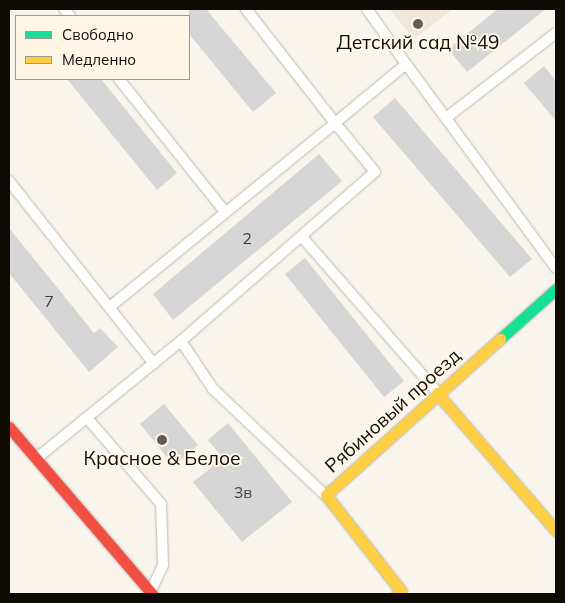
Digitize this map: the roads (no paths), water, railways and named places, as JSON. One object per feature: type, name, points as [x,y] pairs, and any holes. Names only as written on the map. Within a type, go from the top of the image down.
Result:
[{"type":"street","name":"Рябиновый проезд","points":[[397,594],[401,591],[326,495],[437,393],[556,289]]},
{"type":"street","points":[[437,393],[556,531]]},
{"type":"street","points":[[9,427],[151,594]]},
{"type":"lane","points":[[36,459],[88,419],[181,342],[375,172],[246,9]]},
{"type":"lane","points":[[367,9],[556,268]]},
{"type":"lane","points":[[446,118],[556,33]]},
{"type":"lane","points":[[111,306],[406,64]]},
{"type":"lane","points":[[120,80],[225,212]]},
{"type":"lane","points":[[9,181],[111,306],[154,364]]},
{"type":"lane","points":[[302,237],[437,393]]},
{"type":"lane","points":[[181,342],[214,390],[326,495]]},
{"type":"lane","points":[[88,419],[161,504],[163,565],[151,594]]},
{"type":"place","name":"Детский сад №49","points":[[418,24]]},
{"type":"place","name":"Красное & Белое","points":[[162,440]]}]
